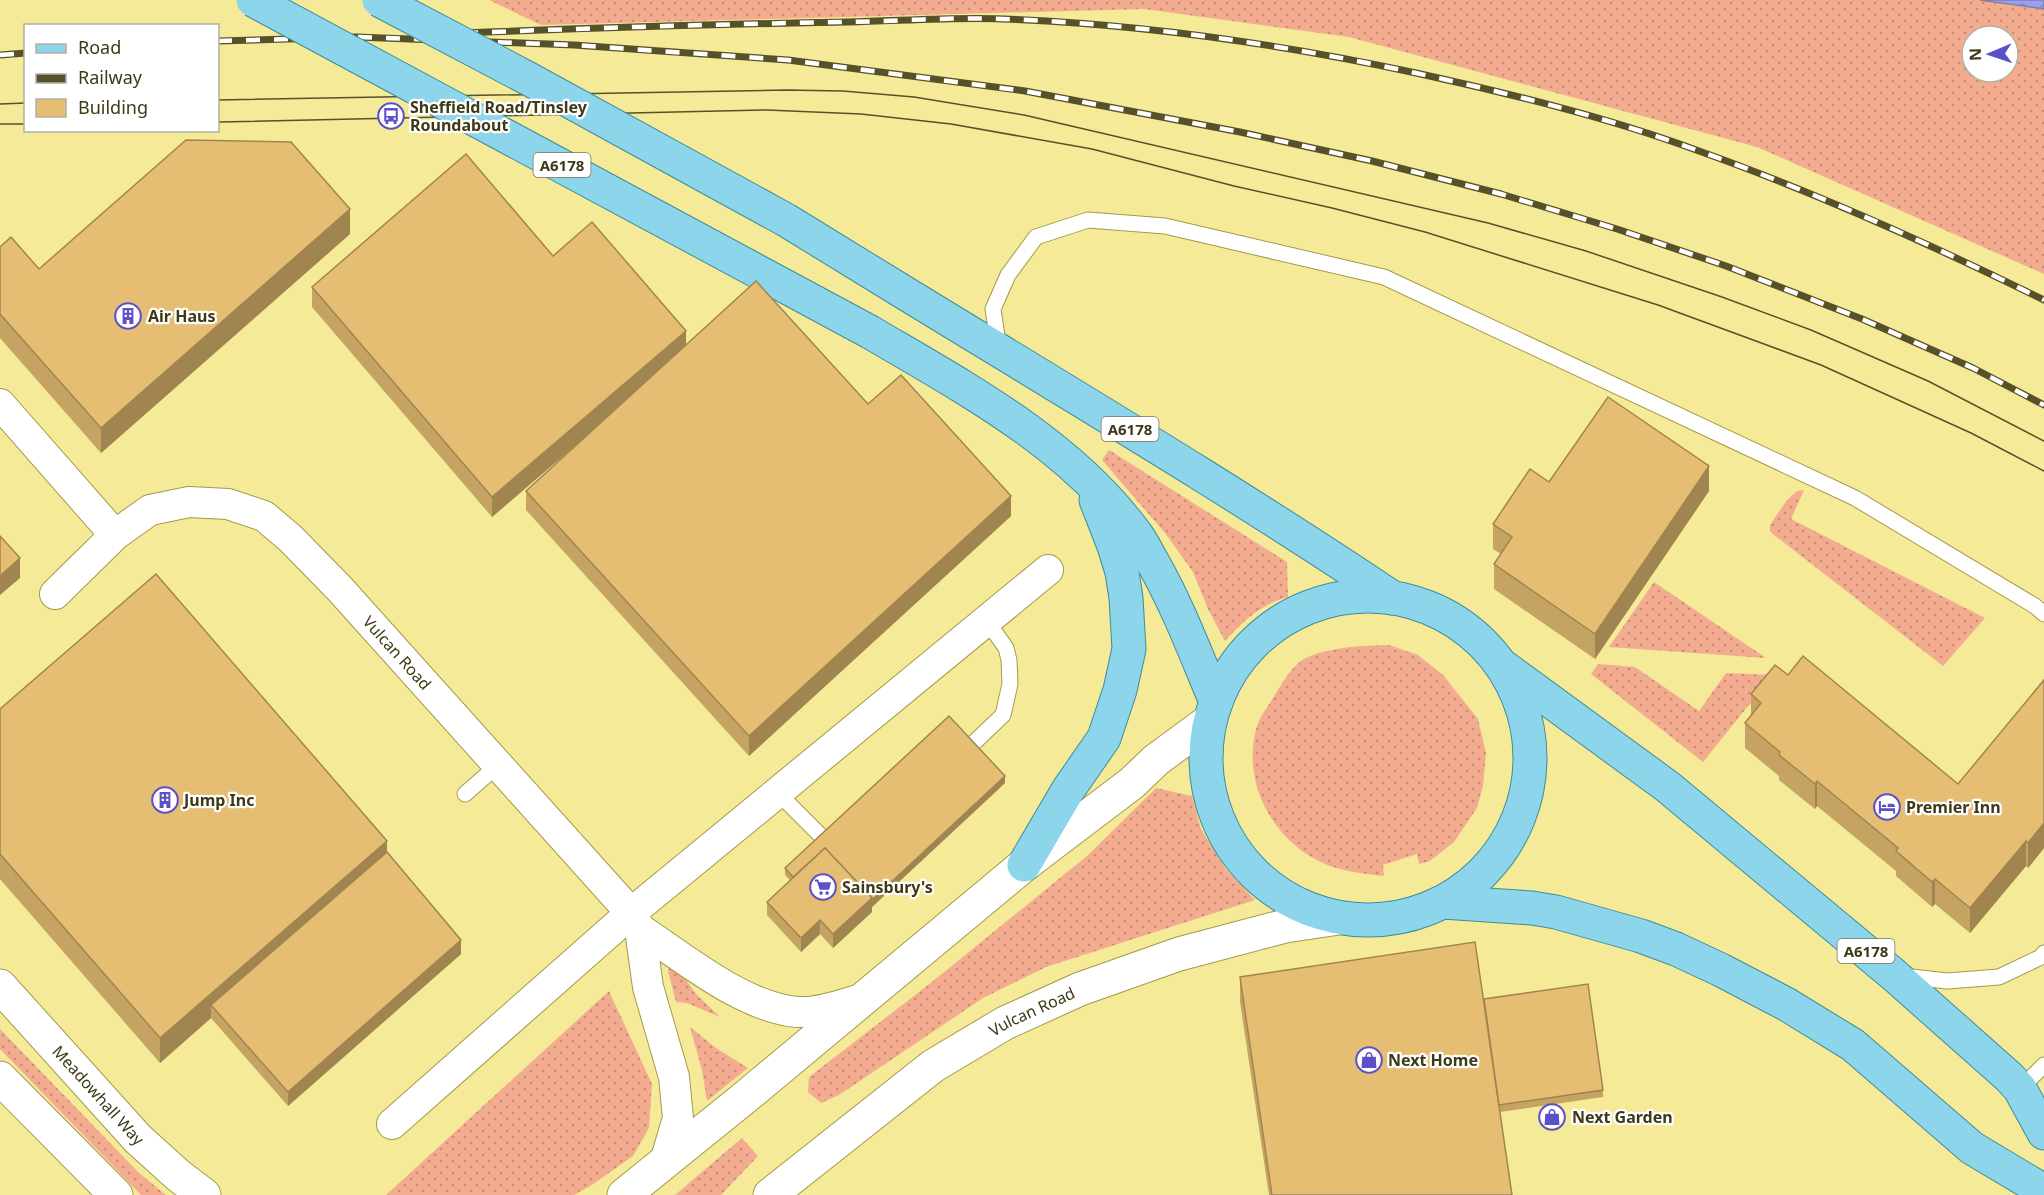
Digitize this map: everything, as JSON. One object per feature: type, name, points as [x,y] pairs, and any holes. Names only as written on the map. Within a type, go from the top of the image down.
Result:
[{"type":"main road","name":"A6178","points":[[253,0],[870,332],[1003,412],[1065,459],[1089,481],[1137,534],[1166,585],[1213,712]]},
{"type":"main road","name":"A6178","points":[[379,0],[529,79],[786,220],[1189,466],[1393,597]]},
{"type":"main road","points":[[1024,865],[1068,790],[1104,738],[1120,690],[1129,649],[1122,572],[1089,481]]},
{"type":"main road","name":"A6178","points":[[1371,596],[1393,597],[1424,606],[1453,620],[1479,640],[1500,665],[1514,688],[1529,740],[1526,793],[1518,819],[1506,843],[1494,859],[1467,886],[1443,902],[1418,912],[1392,918],[1366,920],[1339,918],[1307,908],[1277,893],[1251,871],[1231,845],[1216,815],[1208,782],[1213,712],[1234,666],[1254,642],[1279,622],[1307,607],[1328,601],[1371,596]]},
{"type":"main road","name":"A6178","points":[[1500,665],[1668,788],[1894,975],[2009,1077],[2020,1089],[2044,1133]]},
{"type":"main road","name":"A6178","points":[[1443,902],[1532,908],[1556,912],[1641,936],[1721,970],[1786,1004],[1853,1045],[1972,1148],[2044,1191]]},
{"type":"street","points":[[0,404],[115,535]]},
{"type":"street","name":"Vulcan Road","points":[[55,594],[115,535],[150,510],[189,502],[228,504],[264,516],[290,538],[339,588],[636,921],[734,991],[752,1000],[779,1009],[800,1012],[822,1010],[861,999]]},
{"type":"street","points":[[392,1124],[636,921],[778,793],[1048,570]]},
{"type":"street","name":"Vulcan Road","points":[[624,1195],[742,1100],[1024,865],[1132,783],[1213,712]]},
{"type":"street","name":"Vulcan Road","points":[[770,1195],[933,1066],[1005,1023],[1080,990],[1179,954],[1285,926],[1339,918]]},
{"type":"street","points":[[636,921],[648,987],[674,1077],[677,1100],[678,1118],[665,1162]]},
{"type":"street","name":"Meadowhall Way","points":[[0,986],[138,1139],[204,1195]]},
{"type":"street","points":[[0,1078],[116,1195]]},
{"type":"lane","points":[[1000,352],[993,309],[1008,275],[1036,237],[1088,220],[1165,226],[1384,277],[1855,498],[2035,606],[2044,614]]},
{"type":"lane","points":[[952,762],[1003,715],[1010,684],[1009,660],[1006,648],[987,621]]},
{"type":"lane","points":[[465,794],[498,765]]},
{"type":"lane","points":[[778,793],[846,861]]},
{"type":"lane","points":[[1894,975],[1947,981],[1999,977],[2041,957],[2044,953]]},
{"type":"lane","points":[[2020,1089],[2044,1065]]},
{"type":"shaded area","points":[[489,0],[1980,0],[2044,9],[2044,274],[1757,147],[1349,37],[1144,9],[541,25]]},
{"type":"shaded area","points":[[1109,450],[1287,562],[1288,597],[1269,604],[1254,614],[1225,641],[1208,609],[1193,572],[1165,533],[1102,460]]},
{"type":"shaded area","points":[[1804,490],[1791,519],[1985,618],[1943,666],[1770,531],[1770,525],[1787,500],[1797,491]]},
{"type":"shaded area","points":[[1654,582],[1766,658],[1609,647]]},
{"type":"shaded area","points":[[1389,645],[1418,655],[1443,675],[1478,719],[1486,753],[1483,786],[1477,808],[1454,842],[1430,861],[1419,864],[1417,854],[1383,865],[1384,876],[1330,866],[1310,856],[1293,843],[1278,828],[1266,810],[1253,769],[1253,748],[1257,726],[1262,715],[1288,675],[1302,660],[1318,653],[1338,649]]},
{"type":"shaded area","points":[[1598,664],[1635,667],[1699,711],[1726,673],[1773,675],[1703,762],[1591,674]]},
{"type":"shaded area","points":[[1156,788],[1192,796],[1201,829],[1225,868],[1255,900],[1046,967],[983,998],[839,1095],[821,1103],[808,1092],[809,1077],[932,982],[1087,856]]},
{"type":"shaded area","points":[[669,968],[678,969],[696,994],[720,1017],[687,1003],[676,1002],[668,971]]},
{"type":"shaded area","points":[[609,991],[652,1084],[649,1128],[633,1156],[574,1195],[386,1195]]},
{"type":"shaded area","points":[[690,1027],[716,1048],[748,1068],[707,1101],[702,1070]]},
{"type":"shaded area","points":[[0,1029],[139,1173],[166,1195],[141,1195],[0,1049]]},
{"type":"shaded area","points":[[742,1138],[758,1156],[721,1195],[675,1195]]},
{"type":"water","points":[[1980,0],[2044,0],[2044,9]]},
{"type":"building","name":"Air Haus","points":[[186,140],[291,142],[350,209],[101,428],[0,314],[0,247],[11,237],[39,269]]},
{"type":"building","points":[[466,154],[553,256],[592,222],[686,331],[492,497],[312,287]]},
{"type":"building","points":[[756,281],[868,404],[901,375],[1011,496],[749,736],[526,491]]},
{"type":"building","points":[[1608,397],[1709,466],[1595,634],[1494,564],[1512,537],[1493,524],[1530,469],[1549,482]]},
{"type":"building","points":[[0,536],[20,558],[0,576]]},
{"type":"building","name":"Jump Inc","points":[[156,574],[387,841],[160,1038],[0,854],[0,709]]},
{"type":"building","name":"Premier Inn","points":[[1803,656],[1958,784],[2044,680],[2044,823],[1970,908],[1935,879],[1932,882],[1896,851],[1898,848],[1817,781],[1815,784],[1779,755],[1780,752],[1745,723],[1761,703],[1751,694],[1775,665],[1788,675]]},
{"type":"building","points":[[949,716],[1005,776],[872,900],[825,848],[793,877],[785,868]]},
{"type":"building","name":"Sainsbury's","points":[[825,848],[872,898],[833,934],[820,920],[801,938],[767,902]]},
{"type":"building","points":[[387,852],[461,940],[288,1092],[211,1005]]},
{"type":"building","name":"Next Home","points":[[1475,942],[1512,1195],[1272,1195],[1240,977]]},
{"type":"building","points":[[1588,984],[1603,1090],[1499,1105],[1484,999]]},
{"type":"tram line","points":[[219,100],[786,90],[843,91],[914,97],[1024,115],[1488,223],[1586,251],[1811,330],[1928,381],[2044,441]]},
{"type":"tram line","points":[[0,104],[24,103]]},
{"type":"tram line","points":[[219,122],[767,110],[861,114],[951,124],[1092,149],[1425,232],[1658,305],[1821,365],[1971,433],[2044,471]]},
{"type":"tram line","points":[[0,124],[24,124]]},
{"type":"railway","points":[[464,33],[656,26],[984,19],[1107,25],[1262,44],[1416,73],[1523,98],[1664,139],[1743,167],[1830,202],[1959,259],[2044,300]]},
{"type":"railway","points":[[219,41],[356,37],[574,45],[788,60],[1025,91],[1240,132],[1372,161],[1501,194],[1617,229],[1726,266],[1862,319],[1973,368],[2044,405]]},
{"type":"railway","points":[[0,55],[24,53]]},
{"type":"place","name":"Sheffield Road/Tinsley Roundabout","points":[[391,116]]},
{"type":"place","name":"Air Haus","points":[[128,316]]},
{"type":"place","name":"Jump Inc","points":[[165,800]]},
{"type":"place","name":"Premier Inn","points":[[1887,807]]},
{"type":"place","name":"Sainsbury's","points":[[823,887]]},
{"type":"place","name":"Next Home","points":[[1369,1060]]},
{"type":"place","name":"Next Garden","points":[[1552,1117]]}]
